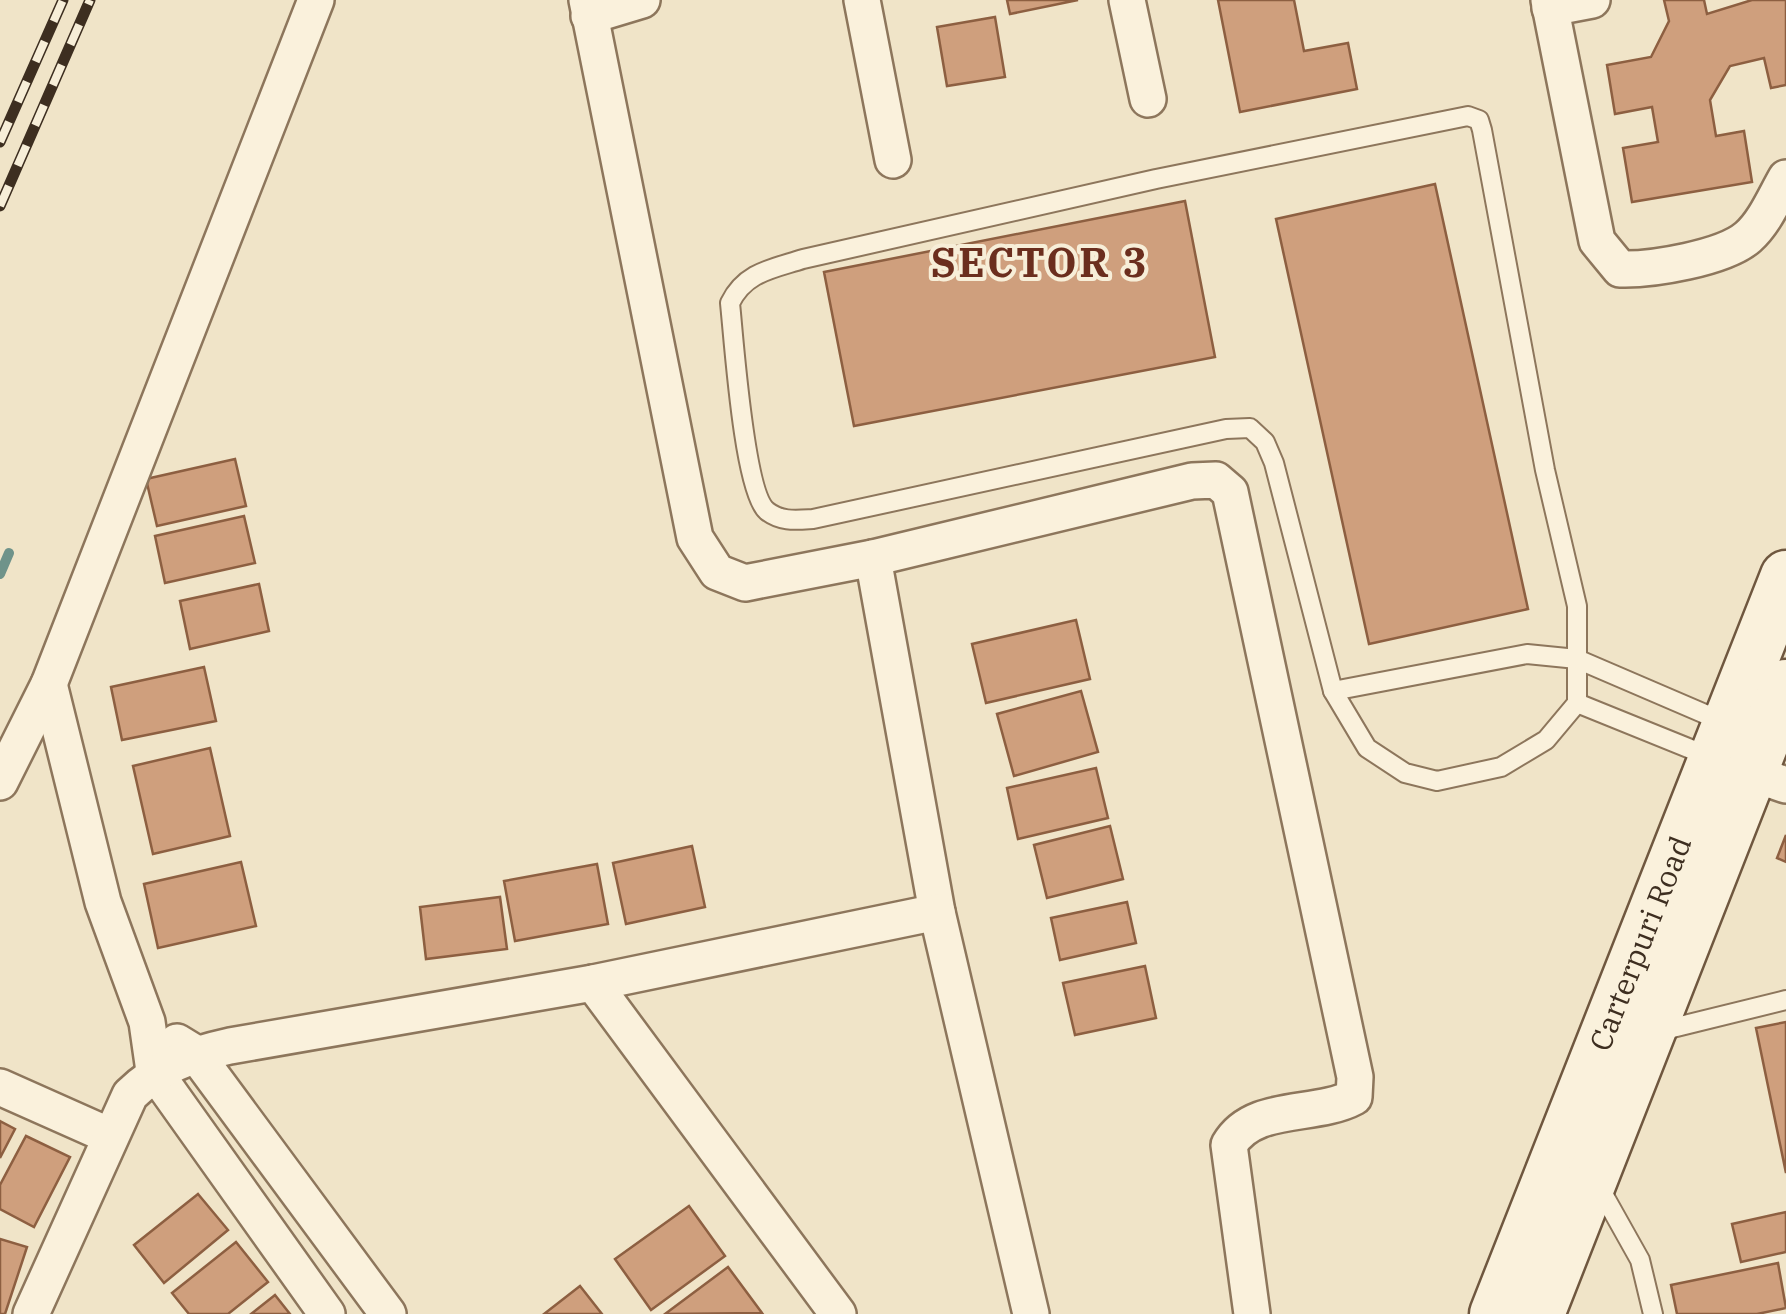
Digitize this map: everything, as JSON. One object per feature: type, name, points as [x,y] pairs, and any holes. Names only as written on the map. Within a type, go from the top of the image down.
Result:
[{"type":"main road","name":"Carterpuri Road","points":[[1538,1314],[1650,1034],[1748,756],[1786,576]]},
{"type":"main road","name":"Carterpuri Road","points":[[1495,1314],[1748,756],[1786,685]]},
{"type":"street","points":[[0,782],[50,684],[316,0]]},
{"type":"street","points":[[642,0],[588,8],[695,538],[717,572],[744,583],[873,558],[1192,481],[1216,480],[1230,492],[1355,1077],[1354,1097],[1336,1107],[1258,1119],[1237,1130],[1228,1145],[1252,1314]]},
{"type":"street","points":[[862,0],[893,160]]},
{"type":"street","points":[[1128,0],[1148,99]]},
{"type":"street","points":[[1592,0],[1549,4],[1597,241],[1620,269],[1641,270],[1725,250],[1747,238],[1786,178]]},
{"type":"street","points":[[873,558],[937,912],[1031,1314]]},
{"type":"street","points":[[50,684],[103,902],[147,1022],[154,1071],[327,1314]]},
{"type":"street","points":[[31,1314],[130,1095],[154,1071],[194,1054],[593,983],[937,912]]},
{"type":"street","points":[[593,983],[838,1314]]},
{"type":"street","points":[[147,1022],[194,1054],[388,1314]]},
{"type":"street","points":[[0,1086],[110,1136]]},
{"type":"lane","points":[[1468,116],[1479,120],[1545,470],[1577,606],[1576,703],[1546,740],[1501,767],[1437,781],[1405,774],[1367,748],[1334,691],[1274,463],[1265,442],[1250,428],[1226,428],[847,513],[784,520],[765,509],[752,482],[730,304],[738,285],[750,276],[804,259],[1156,179],[1468,116]]},
{"type":"lane","points":[[1334,691],[1526,654],[1577,659],[1748,756]]},
{"type":"lane","points":[[1576,703],[1748,756]]},
{"type":"lane","points":[[1650,1034],[1786,1000]]},
{"type":"lane","points":[[1592,1176],[1640,1260],[1653,1314]]},
{"type":"building","points":[[1007,0],[1078,0],[1010,14]]},
{"type":"building","points":[[1218,0],[1294,0],[1304,51],[1348,43],[1357,89],[1240,112]]},
{"type":"building","points":[[1664,0],[1704,0],[1707,14],[1752,0],[1786,0],[1786,85],[1771,88],[1764,58],[1730,66],[1710,100],[1716,136],[1744,131],[1752,182],[1632,202],[1623,148],[1658,142],[1652,107],[1615,114],[1607,65],[1651,57],[1669,21]]},
{"type":"building","points":[[995,17],[1005,77],[947,86],[937,27]]},
{"type":"building","points":[[1435,184],[1528,609],[1369,644],[1276,219]]},
{"type":"building","points":[[1185,201],[1215,357],[854,426],[824,272]]},
{"type":"building","points":[[235,459],[246,506],[157,526],[146,479]]},
{"type":"building","points":[[244,516],[255,563],[165,583],[155,536]]},
{"type":"building","points":[[259,584],[269,631],[190,649],[180,601]]},
{"type":"building","points":[[1076,620],[1090,679],[986,703],[972,644]]},
{"type":"building","points":[[204,667],[216,721],[122,740],[111,687]]},
{"type":"building","points":[[1081,691],[1098,752],[1014,776],[997,714]]},
{"type":"building","points":[[210,748],[230,836],[153,854],[133,766]]},
{"type":"building","points":[[1096,768],[1108,818],[1018,839],[1007,788]]},
{"type":"building","points":[[1110,826],[1123,879],[1047,898],[1034,845]]},
{"type":"building","points":[[1786,835],[1786,862],[1777,858]]},
{"type":"building","points":[[692,846],[705,907],[626,924],[613,863]]},
{"type":"building","points":[[241,862],[256,926],[158,948],[144,884]]},
{"type":"building","points":[[597,864],[608,924],[515,941],[504,881]]},
{"type":"building","points":[[500,897],[507,949],[426,959],[420,907]]},
{"type":"building","points":[[1127,902],[1136,943],[1060,960],[1051,918]]},
{"type":"building","points":[[1145,966],[1156,1018],[1075,1035],[1063,983]]},
{"type":"building","points":[[1786,1022],[1786,1173],[1756,1028]]},
{"type":"building","points":[[0,1121],[15,1129],[0,1158]]},
{"type":"building","points":[[26,1136],[70,1157],[34,1227],[0,1209],[0,1185]]},
{"type":"building","points":[[198,1194],[228,1230],[164,1283],[134,1245]]},
{"type":"building","points":[[689,1206],[725,1256],[651,1310],[615,1259]]},
{"type":"building","points":[[1786,1212],[1786,1252],[1741,1262],[1732,1224]]},
{"type":"building","points":[[0,1239],[27,1247],[5,1314],[0,1314]]},
{"type":"building","points":[[236,1242],[268,1282],[228,1314],[189,1314],[172,1293]]},
{"type":"building","points":[[1778,1263],[1786,1308],[1757,1314],[1677,1314],[1671,1285]]},
{"type":"building","points":[[728,1267],[762,1313],[665,1314]]},
{"type":"building","points":[[580,1286],[602,1314],[544,1314]]},
{"type":"building","points":[[275,1295],[290,1314],[251,1314]]},
{"type":"waterway","points":[[0,574],[9,553]]},
{"type":"railway","points":[[0,142],[63,0]]},
{"type":"railway","points":[[0,206],[90,0]]},
{"type":"district","name":"SECTOR 3","points":[[1040,263]]}]
